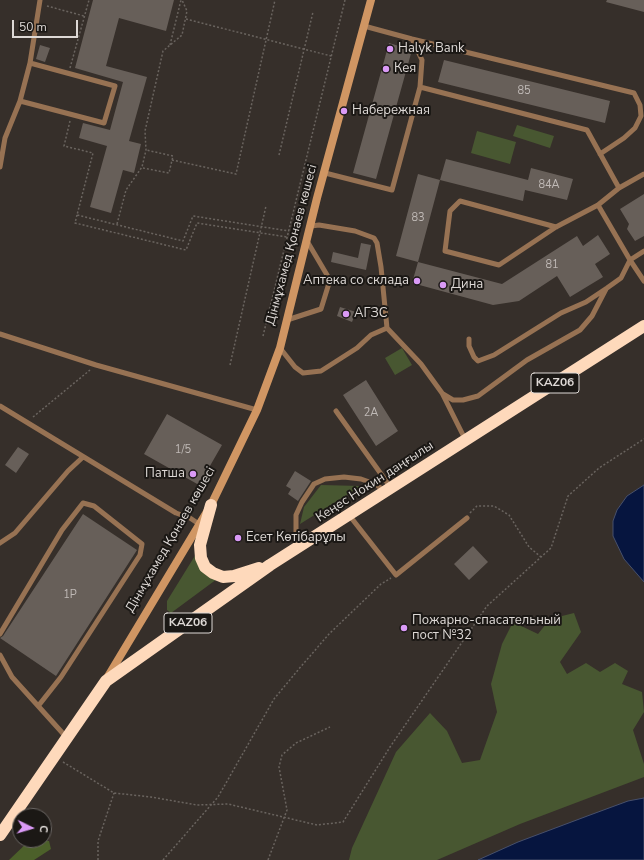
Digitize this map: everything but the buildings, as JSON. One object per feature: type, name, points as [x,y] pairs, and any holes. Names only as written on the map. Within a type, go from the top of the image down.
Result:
[{"type":"highway","name":"Кеңес Нокин даңғылы","points":[[106,681],[270,566],[644,326]]},
{"type":"highway","points":[[210,506],[200,545],[201,558],[205,567],[217,576],[228,577],[270,566]]},
{"type":"highway","name":"Дінмұхамед Қонаев көшесі","points":[[0,835],[106,681]]},
{"type":"street","name":"Дінмұхамед Қонаев көшесі","points":[[106,681],[210,506],[258,410],[280,348],[371,0]]},
{"type":"lane","points":[[0,167],[5,138],[20,100],[30,63],[39,2]]},
{"type":"lane","points":[[364,26],[634,93],[640,105],[641,116],[635,128],[624,138],[600,154]]},
{"type":"lane","points":[[325,173],[392,190],[420,87],[422,60],[412,39]]},
{"type":"lane","points":[[20,100],[104,123],[115,86],[30,63]]},
{"type":"lane","points":[[420,87],[587,130],[618,188]]},
{"type":"lane","points":[[556,227],[460,201],[450,211],[445,251],[499,265],[556,227],[598,205],[618,188],[644,174]]},
{"type":"lane","points":[[598,205],[644,281]]},
{"type":"lane","points":[[311,226],[319,225],[355,230],[374,238],[377,242],[387,328],[421,364],[442,393],[466,440]]},
{"type":"lane","points":[[287,320],[321,309],[330,280],[307,241]]},
{"type":"lane","points":[[469,339],[468,346],[478,361],[494,355],[561,312],[586,302],[607,288],[621,278],[630,260],[644,251]]},
{"type":"lane","points":[[442,393],[453,400],[463,400],[478,396],[527,360],[580,330],[592,316],[607,288]]},
{"type":"lane","points":[[280,348],[295,368],[303,373],[321,371],[357,348],[371,334],[387,328]]},
{"type":"lane","points":[[0,334],[96,365],[258,410]]},
{"type":"lane","points":[[0,406],[83,458],[176,513],[190,518],[199,524]]},
{"type":"lane","points":[[336,411],[388,490]]},
{"type":"lane","points":[[0,543],[15,533],[68,471],[83,458]]},
{"type":"lane","points":[[296,549],[296,516],[302,502],[314,484],[325,479],[344,477],[361,479],[388,490]]},
{"type":"lane","points":[[0,634],[62,530],[83,504],[94,506],[142,544],[140,555],[61,677],[39,705]]},
{"type":"lane","points":[[349,515],[396,575],[466,518]]},
{"type":"lane","points":[[0,655],[12,677],[39,705],[66,738]]},
{"type":"path","points":[[69,74],[89,0]]},
{"type":"path","points":[[117,225],[126,190],[142,167],[146,150],[145,131],[163,50],[182,36],[188,12],[181,0]]},
{"type":"path","points":[[170,45],[181,0]]},
{"type":"path","points":[[172,160],[236,174],[275,0]]},
{"type":"path","points":[[263,336],[345,0]]},
{"type":"path","points":[[39,2],[84,16]]},
{"type":"path","points":[[279,155],[313,12]]},
{"type":"path","points":[[186,19],[332,56]]},
{"type":"path","points":[[72,114],[64,146],[93,153],[75,223],[186,250],[197,223],[287,237]]},
{"type":"path","points":[[142,167],[169,173],[174,156],[146,150]]},
{"type":"path","points":[[230,365],[266,206]]},
{"type":"path","points":[[77,215],[183,242],[193,216],[289,231]]},
{"type":"path","points":[[26,422],[96,365]]},
{"type":"path","points":[[54,756],[114,793],[151,797],[197,805],[228,804],[317,825],[343,822],[390,747],[487,606],[551,548],[568,496],[599,468],[644,439]]},
{"type":"path","points":[[466,518],[477,506],[494,506],[510,515],[529,547],[541,557]]},
{"type":"path","points":[[163,860],[218,797],[274,699],[329,634],[381,584],[396,575]]},
{"type":"path","points":[[268,860],[287,810],[279,767],[282,755],[296,743],[330,727]]},
{"type":"path","points":[[98,860],[98,841],[114,793]]},
{"type":"green space","points":[[517,125],[554,136],[550,148],[513,136]]},
{"type":"green space","points":[[477,131],[516,142],[510,164],[471,153]]},
{"type":"green space","points":[[402,348],[412,365],[395,375],[385,358]]},
{"type":"green space","points":[[321,485],[361,486],[300,524],[304,507]]},
{"type":"green space","points":[[196,554],[217,579],[171,613],[167,610],[167,601]]},
{"type":"green space","points":[[574,613],[581,632],[560,662],[567,674],[586,663],[600,672],[615,663],[628,671],[622,684],[642,692],[644,712],[633,730],[644,764],[644,777],[520,824],[437,860],[349,860],[352,848],[396,752],[430,713],[447,731],[462,763],[480,760],[497,712],[491,684],[502,644],[513,622],[538,634],[550,619]]},
{"type":"green space","points":[[22,848],[51,848],[34,860],[9,860]]},
{"type":"water","points":[[644,485],[644,582],[624,559],[613,536],[613,521],[617,510],[627,496]]},
{"type":"water","points":[[644,798],[644,860],[478,860],[518,842],[590,815],[628,801]]},
{"type":"place","name":"Halyk Bank","points":[[390,49]]},
{"type":"place","name":"Кея","points":[[386,69]]},
{"type":"place","name":"Набережная","points":[[344,111]]},
{"type":"place","name":"Аптека со склада","points":[[417,281]]},
{"type":"place","name":"Дина","points":[[443,285]]},
{"type":"place","name":"АГЗС","points":[[346,314]]},
{"type":"place","name":"Патша","points":[[193,474]]},
{"type":"place","name":"Есет Көтібарұлы","points":[[238,538]]},
{"type":"place","name":"Пожарно-спасательный пост №32","points":[[404,628]]}]
